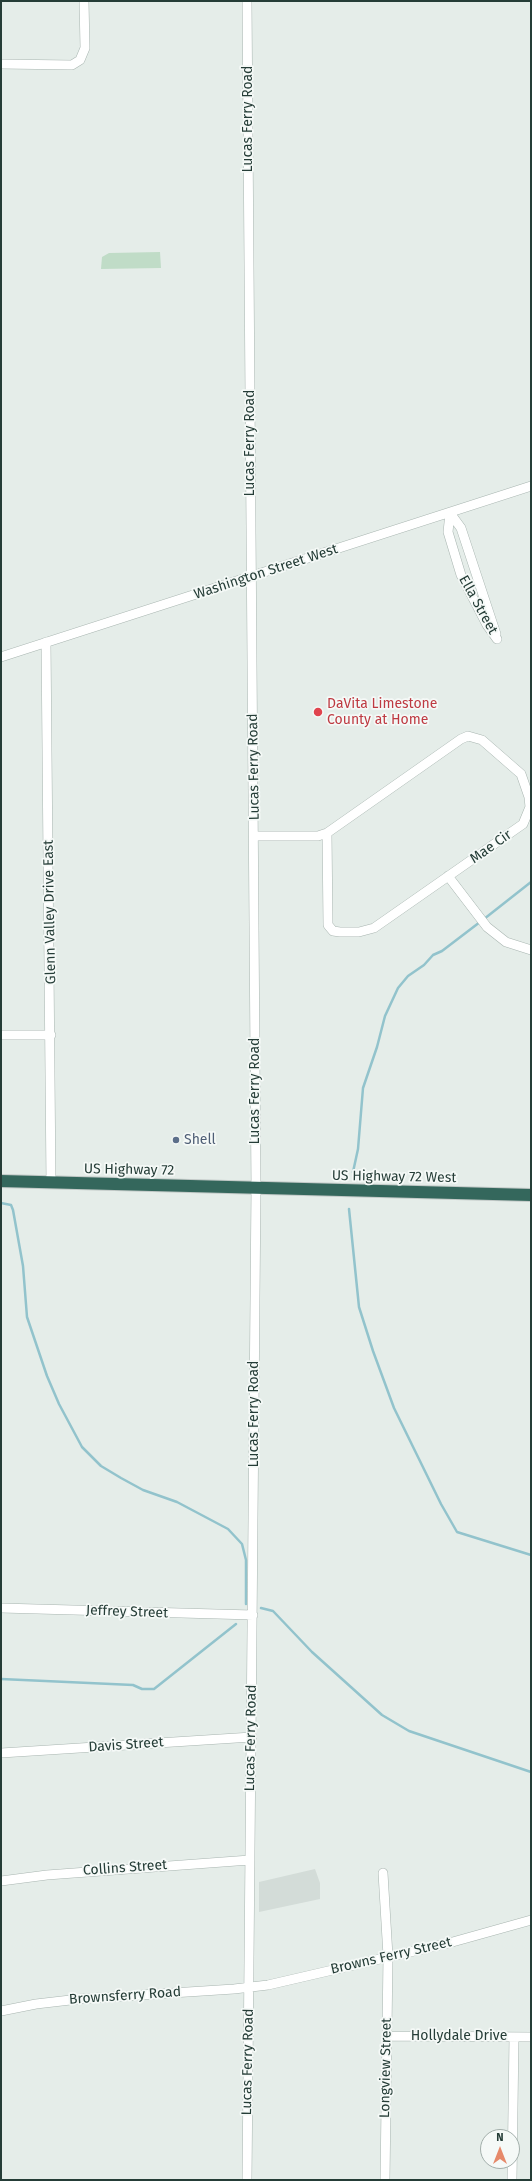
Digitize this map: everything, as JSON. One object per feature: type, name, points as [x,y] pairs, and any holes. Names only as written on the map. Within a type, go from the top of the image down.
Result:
[{"type":"highway","name":"US Highway 72","points":[[1,1181],[256,1188]]},
{"type":"highway","name":"US Highway 72 West","points":[[256,1188],[531,1195]]},
{"type":"street","points":[[1,64],[72,65],[80,60],[84,48],[84,1]]},
{"type":"street","name":"Lucas Ferry Road","points":[[247,1],[250,576],[255,836],[256,1188],[247,2180]]},
{"type":"street","name":"Washington Street West","points":[[1,657],[250,576],[450,514],[531,486]]},
{"type":"street","name":"Ella Street","points":[[450,514],[461,528],[493,620],[497,639],[487,624],[462,575],[448,532],[450,514]]},
{"type":"street","name":"Glenn Valley Drive East","points":[[46,642],[52,1183]]},
{"type":"street","name":"Mae Cir","points":[[255,836],[318,836],[327,833],[461,739],[473,736],[482,740],[521,774],[529,797],[530,807],[523,824],[374,928],[359,932],[340,932],[333,930],[328,925],[327,833]]},
{"type":"street","points":[[448,876],[485,924],[506,942],[531,950]]},
{"type":"street","points":[[1,1036],[51,1035]]},
{"type":"street","name":"Jeffrey Street","points":[[1,1608],[253,1615]]},
{"type":"street","name":"Davis Street","points":[[1,1753],[252,1737]]},
{"type":"street","name":"Collins Street","points":[[1,1881],[99,1870],[250,1860]]},
{"type":"street","name":"Longview Street","points":[[383,1873],[388,1956],[385,2180]]},
{"type":"street","name":"Browns Ferry Street","points":[[249,1988],[449,1943],[531,1920]]},
{"type":"street","name":"Brownsferry Road","points":[[1,2011],[36,2004],[79,1999],[249,1988]]},
{"type":"street","name":"Hollydale Drive","points":[[387,2036],[531,2037]]},
{"type":"street","points":[[512,2180],[514,2037]]},
{"type":"shaded area","points":[[315,1869],[320,1883],[320,1899],[259,1912],[259,1882]]},
{"type":"green space","points":[[160,252],[161,268],[101,269],[102,257],[109,253]]},
{"type":"waterway","points":[[484,919],[531,882]]},
{"type":"waterway","points":[[353,1172],[358,1149],[363,1088],[377,1047],[385,1016],[398,988],[408,976],[424,965],[433,955],[442,951],[480,922]]},
{"type":"waterway","points":[[1,1203],[11,1205],[13,1210],[23,1266],[27,1317],[47,1376],[59,1404],[82,1447],[101,1466],[121,1478],[143,1490],[177,1502],[228,1529],[242,1544],[246,1560],[246,1604]]},
{"type":"waterway","points":[[349,1209],[359,1307],[394,1408],[441,1504],[457,1532],[531,1555]]},
{"type":"waterway","points":[[261,1608],[273,1611],[312,1652],[382,1715],[409,1731],[531,1772]]},
{"type":"waterway","points":[[1,1679],[133,1685],[142,1689],[154,1689],[236,1624]]},
{"type":"place","name":"DaVita Limestone County at Home","points":[[318,712]]},
{"type":"place","name":"Shell","points":[[176,1140]]}]
